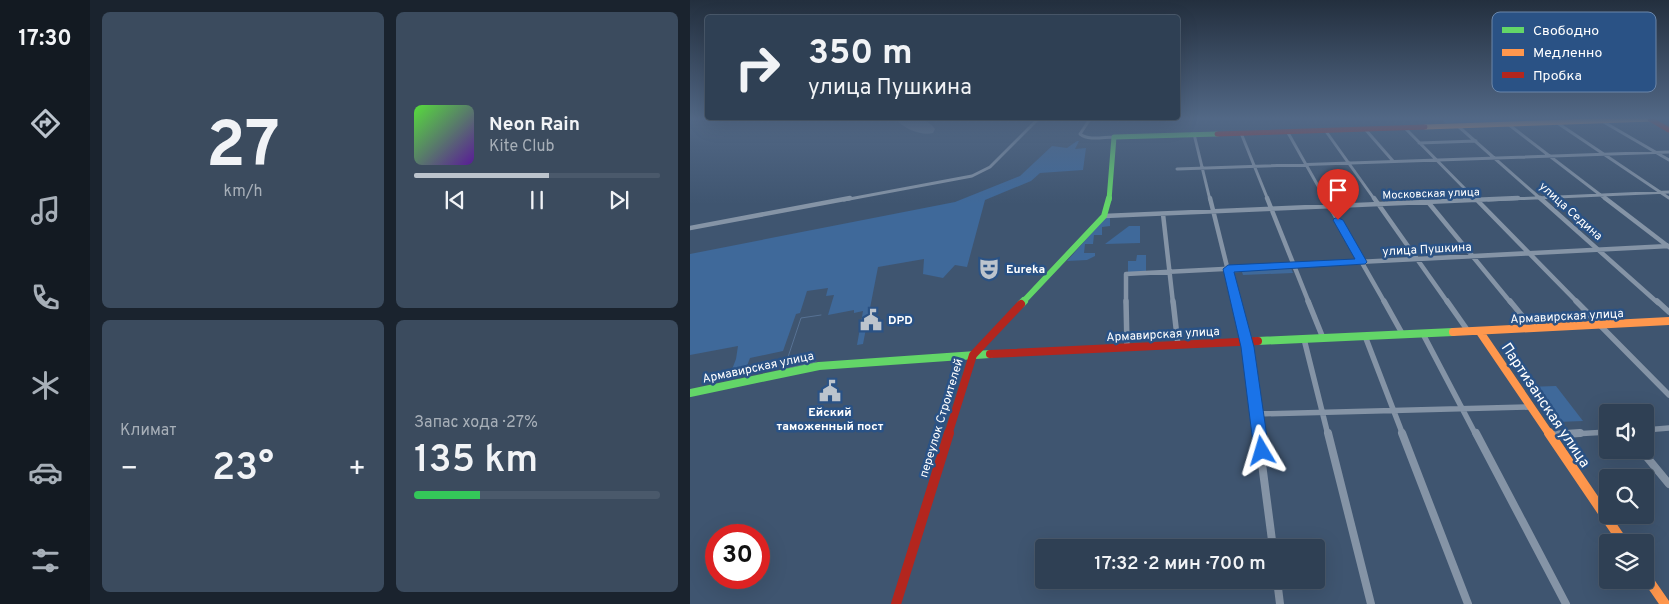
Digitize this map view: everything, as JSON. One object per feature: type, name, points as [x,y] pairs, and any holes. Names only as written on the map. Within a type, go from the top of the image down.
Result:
[{"type":"street","points":[[690,228],[972,176],[990,167],[1010,147]]},
{"type":"street","points":[[1104,216],[1109,200],[1113,147]]},
{"type":"street","points":[[1197,147],[1246,342],[1257,414],[1272,539]]},
{"type":"street","points":[[1247,147],[1323,338]]},
{"type":"street","points":[[1296,147],[1403,335]]},
{"type":"street","points":[[1337,147],[1468,332]]},
{"type":"street","points":[[1380,147],[1393,162]]},
{"type":"street","points":[[1424,147],[1669,395]]},
{"type":"street","name":"улица Седина","points":[[1483,147],[1669,312]]},
{"type":"street","points":[[1538,147],[1669,247]]},
{"type":"street","points":[[1593,147],[1669,198]]},
{"type":"street","points":[[1647,147],[1669,160]]},
{"type":"street","points":[[1177,169],[1669,152]]},
{"type":"street","name":"Московская улица","points":[[1104,216],[1669,192]]},
{"type":"street","points":[[1428,202],[1533,329]]},
{"type":"street","points":[[1163,214],[1178,345]]},
{"type":"street","name":"переулок Строителей","points":[[896,604],[973,355],[1104,216]]},
{"type":"street","name":"улица Пушкина","points":[[1127,347],[1126,274],[1669,247]]},
{"type":"street","name":"Армавирская улица","points":[[690,393],[828,365],[973,355],[1480,332],[1669,321]]},
{"type":"street","name":"Партизанская улица","points":[[1480,332],[1617,534]]},
{"type":"street","points":[[1423,334],[1566,604]]},
{"type":"street","points":[[1365,336],[1468,604]]},
{"type":"street","points":[[1304,339],[1371,604]]},
{"type":"street","points":[[1257,414],[1530,407]]},
{"type":"street","points":[[1654,429],[1669,428]]},
{"type":"street","points":[[1549,435],[1599,432]]},
{"type":"street","points":[[1648,459],[1669,484]]},
{"type":"street","points":[[1654,586],[1665,600]]},
{"type":"street","points":[[1278,589],[1280,604]]},
{"type":"shaded area","points":[[1051,147],[1086,148],[1083,170],[1040,173],[1031,181],[985,200],[967,267],[955,265],[943,278],[923,274],[924,259],[878,267],[863,344],[857,345],[863,311],[854,313],[854,310],[828,315],[834,295],[826,296],[828,288],[807,291],[800,313],[796,314],[783,351],[750,358],[744,374],[729,377],[736,359],[738,346],[690,355],[690,254],[955,202],[1020,176]]},
{"type":"shaded area","points":[[1106,217],[1120,217],[1110,218],[1110,226],[1102,227],[1102,235],[1094,235],[1093,244],[1085,244],[1084,253],[1095,253],[1095,256],[1087,260],[1067,261]]},
{"type":"shaded area","points":[[1129,226],[1140,226],[1140,243],[1105,244]]},
{"type":"shaded area","points":[[1137,255],[1146,255],[1146,272],[1128,273],[1128,261],[1136,261]]},
{"type":"shaded area","points":[[1291,268],[1293,273],[1243,275],[1242,272],[1233,273],[1232,271]]},
{"type":"shaded area","points":[[1556,386],[1583,421],[1557,422],[1542,402],[1537,403],[1526,387]]},
{"type":"waterway","points":[[816,362],[784,369],[801,318],[821,315]]},
{"type":"traffic: fast","points":[[1021,304],[1104,216],[1109,200],[1113,147]]},
{"type":"traffic: fast","points":[[1258,341],[1453,332]]},
{"type":"traffic: fast","points":[[690,393],[819,366],[990,354]]},
{"type":"traffic: slow","points":[[1453,332],[1669,321]]},
{"type":"traffic: slow","points":[[1480,332],[1618,534]]},
{"type":"traffic: slow","points":[[1654,588],[1665,604]]},
{"type":"traffic: jam","points":[[896,604],[973,355],[1021,304]]},
{"type":"traffic: jam","points":[[990,354],[1258,341]]},
{"type":"place","name":"Eureka","points":[[989,269]]},
{"type":"place","name":"DPD","points":[[871,320]]},
{"type":"place","name":"Ейский таможенный пост","points":[[830,391]]},
{"type":"route","points":[[1262,451],[1247,347],[1228,269],[1362,262],[1338,220]]}]
